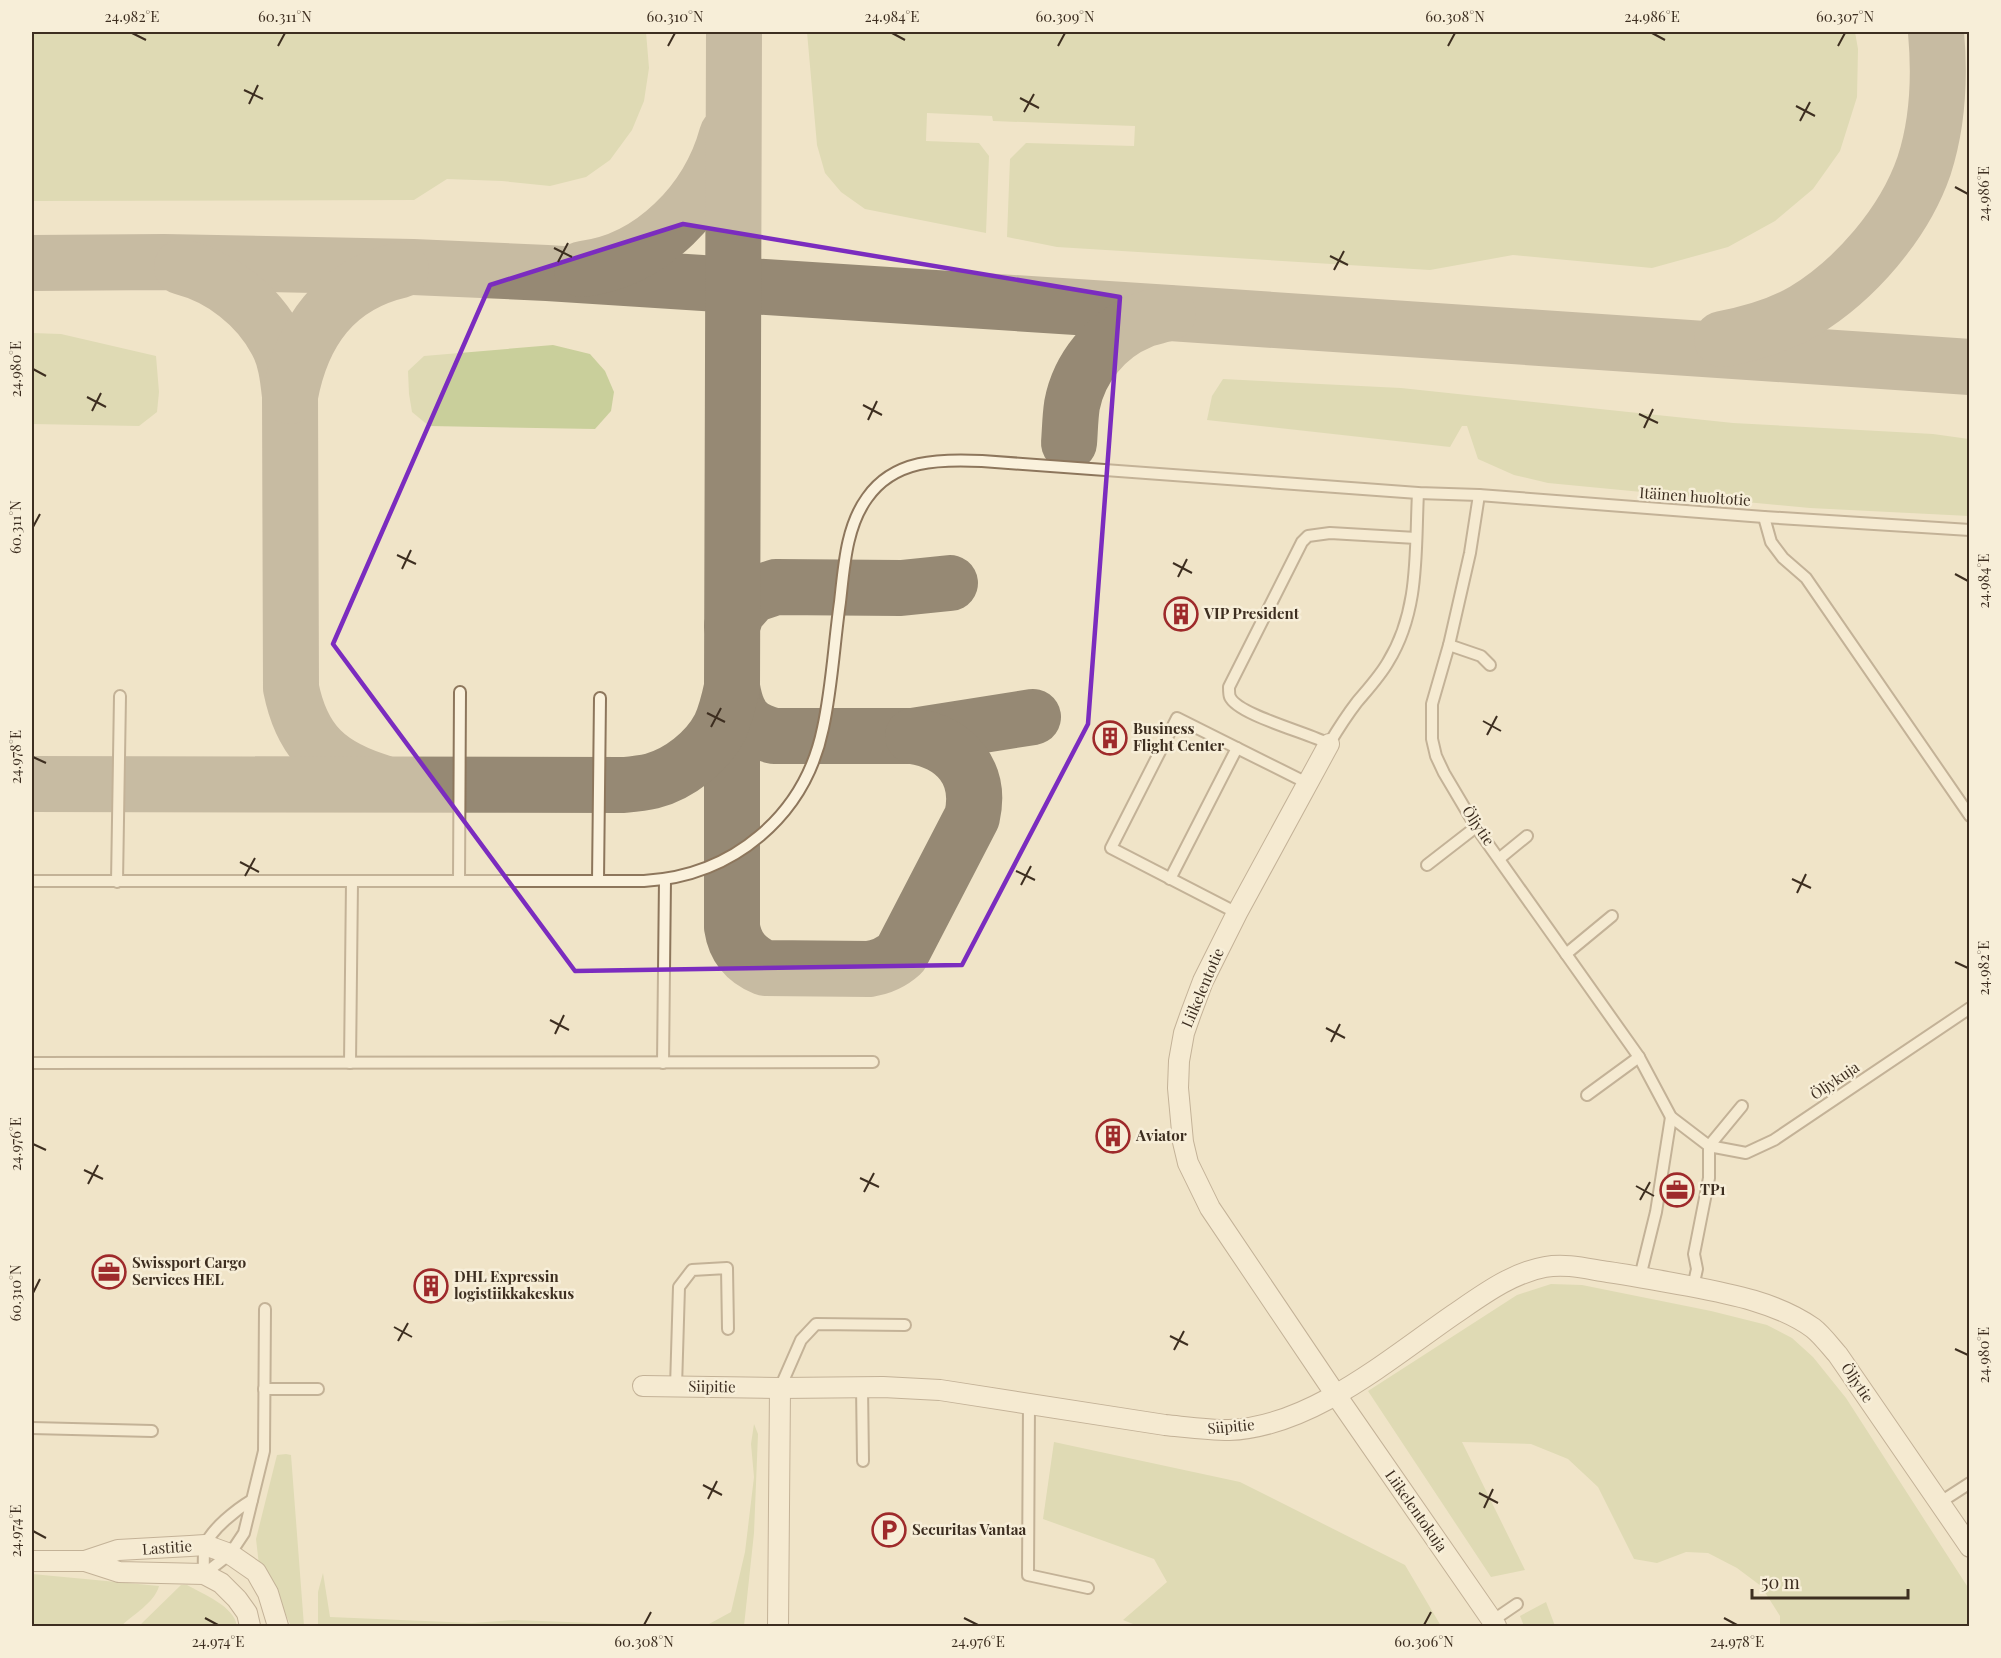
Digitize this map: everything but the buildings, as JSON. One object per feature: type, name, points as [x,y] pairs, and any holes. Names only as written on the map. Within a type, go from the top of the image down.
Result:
[{"type":"street","name":"Liikelentotie","points":[[1329,744],[1236,913],[1203,981],[1184,1033],[1178,1088],[1183,1142],[1188,1164],[1210,1208],[1336,1395]]},
{"type":"street","name":"Siipitie","points":[[643,1386],[862,1387],[940,1390],[1165,1425],[1202,1430],[1231,1430],[1299,1414],[1336,1395],[1482,1296],[1524,1273],[1545,1267],[1564,1266],[1640,1277]]},
{"type":"street","name":"Öljytie","points":[[1640,1277],[1693,1287],[1776,1308],[1814,1329],[1838,1355],[1970,1547]]},
{"type":"street","points":[[778,1626],[780,1388]]},
{"type":"street","name":"Liikelentokuja","points":[[1336,1395],[1494,1624]]},
{"type":"street","name":"Lastitie","points":[[32,1561],[85,1561],[118,1551],[205,1545],[230,1554],[256,1572],[268,1593],[278,1626]]},
{"type":"street","name":"Lastitie","points":[[85,1561],[119,1572],[204,1574],[221,1583],[237,1599],[247,1613],[250,1626]]},
{"type":"lane","name":"Itäinen huoltotie","points":[[32,881],[352,882],[665,879],[688,875],[732,855],[755,840],[775,822],[794,799],[807,776],[824,727],[849,537],[856,515],[868,496],[885,479],[904,468],[924,461],[947,459],[1970,530]]},
{"type":"lane","points":[[1416,538],[1330,533],[1308,536],[1302,542],[1228,687],[1229,696],[1235,704],[1278,725],[1315,736],[1329,744],[1356,703],[1388,662],[1400,639],[1410,608],[1415,578],[1418,493]]},
{"type":"lane","name":"Öljytie","points":[[1479,495],[1470,553],[1449,645],[1432,704],[1432,739],[1436,756],[1476,826],[1639,1057],[1671,1117],[1709,1146]]},
{"type":"lane","points":[[1764,517],[1771,542],[1783,558],[1806,578],[1970,816]]},
{"type":"lane","points":[[1449,645],[1481,656],[1490,665]]},
{"type":"lane","points":[[459,881],[460,692]]},
{"type":"lane","points":[[117,882],[120,696]]},
{"type":"lane","points":[[598,881],[600,698]]},
{"type":"lane","points":[[1236,913],[1111,848],[1177,718],[1307,783]]},
{"type":"lane","points":[[1170,879],[1237,748]]},
{"type":"lane","points":[[1427,865],[1476,826]]},
{"type":"lane","points":[[1500,858],[1527,836]]},
{"type":"lane","points":[[663,1063],[665,879]]},
{"type":"lane","points":[[350,1063],[352,882]]},
{"type":"lane","points":[[1566,954],[1612,916]]},
{"type":"lane","name":"Öljykuja","points":[[1709,1146],[1746,1153],[1774,1140],[1970,1008]]},
{"type":"lane","points":[[1587,1095],[1639,1057]]},
{"type":"lane","points":[[32,1063],[873,1062]]},
{"type":"lane","points":[[1693,1287],[1697,1269],[1694,1254],[1709,1178],[1709,1146],[1742,1106]]},
{"type":"lane","points":[[1640,1277],[1656,1212],[1671,1117]]},
{"type":"lane","points":[[676,1387],[679,1287],[692,1270],[727,1268],[728,1329]]},
{"type":"lane","points":[[204,1574],[230,1554],[244,1533],[264,1451],[265,1309]]},
{"type":"lane","points":[[780,1388],[801,1340],[816,1324],[905,1325]]},
{"type":"lane","points":[[862,1387],[863,1461]]},
{"type":"lane","points":[[264,1389],[318,1389]]},
{"type":"lane","points":[[1029,1404],[1028,1575],[1088,1588]]},
{"type":"lane","points":[[32,1428],[152,1431]]},
{"type":"lane","points":[[1939,1503],[1970,1483]]},
{"type":"lane","points":[[204,1574],[205,1545],[235,1510],[252,1500]]},
{"type":"lane","points":[[1494,1624],[1517,1605]]},
{"type":"highlighted area","points":[[683,224],[1120,297],[1088,724],[962,965],[575,971],[333,644],[490,285]]},
{"type":"green space","points":[[32,32],[646,32],[649,68],[644,101],[632,130],[610,160],[586,177],[550,186],[447,179],[414,200],[32,201]]},
{"type":"green space","points":[[807,32],[1855,32],[1858,49],[1857,97],[1840,151],[1813,189],[1775,221],[1728,247],[1652,268],[1513,255],[1430,270],[1057,247],[1007,237],[1010,159],[1026,143],[1134,146],[1135,126],[993,121],[992,116],[927,113],[926,141],[979,143],[989,156],[986,233],[865,209],[841,192],[825,173],[817,145]]},
{"type":"green space","points":[[32,333],[61,334],[156,356],[159,392],[157,412],[139,426],[32,424]]},
{"type":"green space","points":[[553,345],[590,354],[605,371],[614,392],[611,411],[595,429],[429,426],[412,412],[408,371],[424,356]]},
{"type":"green space","points":[[1223,379],[1401,388],[1733,423],[1933,434],[1969,439],[1969,516],[1810,508],[1548,483],[1514,475],[1478,459],[1467,426],[1462,426],[1450,447],[1207,420],[1212,396]]},
{"type":"green space","points":[[1551,1284],[1582,1285],[1711,1311],[1767,1325],[1792,1338],[1813,1357],[1846,1398],[1969,1589],[1969,1626],[1780,1626],[1780,1616],[1761,1586],[1737,1568],[1708,1553],[1686,1552],[1657,1563],[1634,1559],[1598,1487],[1568,1459],[1531,1444],[1462,1442],[1525,1570],[1491,1577],[1368,1391],[1517,1295]]},
{"type":"green space","points":[[754,1424],[758,1434],[754,1533],[744,1626],[318,1626],[318,1592],[323,1573],[330,1617],[472,1623],[514,1620],[621,1624],[709,1624],[731,1612],[745,1552],[754,1477],[751,1444]]},
{"type":"green space","points":[[1054,1442],[1240,1482],[1405,1565],[1441,1626],[1138,1626],[1123,1620],[1167,1582],[1154,1559],[1043,1519]]},
{"type":"green space","points":[[277,1455],[291,1455],[304,1626],[291,1626],[259,1565],[256,1539]]},
{"type":"green space","points":[[32,1574],[159,1586],[148,1603],[121,1626],[32,1626]]},
{"type":"green space","points":[[181,1585],[187,1585],[224,1607],[235,1619],[237,1626],[139,1626]]},
{"type":"green space","points":[[1546,1602],[1555,1626],[1524,1626],[1520,1616]]},
{"type":"taxiway","points":[[32,784],[624,785],[662,778],[691,761],[708,745],[720,727],[732,687],[734,32]]},
{"type":"taxiway","points":[[1722,339],[1785,321],[1804,311],[1859,267],[1891,229],[1915,188],[1929,150],[1937,100],[1936,32]]},
{"type":"taxiway","points":[[582,269],[608,264],[632,254],[674,224],[707,183],[727,135]]},
{"type":"taxiway","points":[[32,263],[164,262],[413,267],[547,273],[1970,367]]},
{"type":"taxiway","points":[[182,267],[211,278],[237,294],[260,316],[283,355],[290,396],[291,688],[302,724],[321,750],[347,769],[383,783]]},
{"type":"taxiway","points":[[290,396],[303,351],[325,315],[358,287],[378,277],[401,270]]},
{"type":"taxiway","points":[[1069,443],[1071,410],[1076,391],[1096,354],[1128,327],[1168,313]]},
{"type":"taxiway","points":[[732,626],[737,612],[752,595],[776,587],[901,588],[950,583]]},
{"type":"taxiway","points":[[732,687],[740,713],[749,725],[774,736],[913,736],[1033,717]]},
{"type":"taxiway","points":[[732,699],[732,927],[742,952],[765,968],[869,969],[886,964],[901,954],[972,817],[974,801],[969,774],[953,753],[942,745],[913,736]]},
{"type":"place","name":"VIP President","points":[[1181,614]]},
{"type":"place","name":"Business Flight Center","points":[[1110,738]]},
{"type":"place","name":"Aviator","points":[[1113,1136]]},
{"type":"place","name":"TP1","points":[[1677,1190]]},
{"type":"place","name":"Swissport Cargo Services HEL","points":[[109,1272]]},
{"type":"place","name":"DHL Expressin logistiikkakeskus","points":[[431,1286]]},
{"type":"place","name":"Securitas Vantaa","points":[[889,1530]]}]
